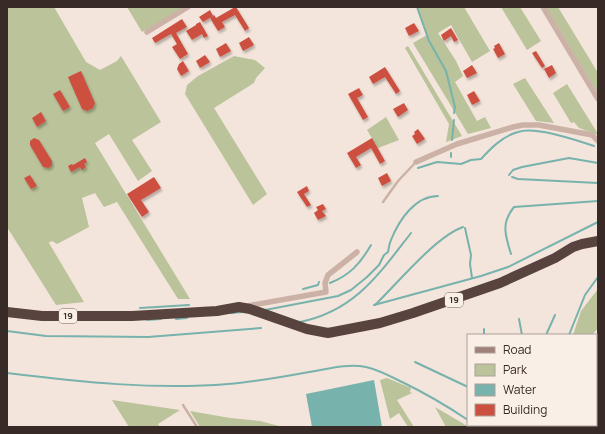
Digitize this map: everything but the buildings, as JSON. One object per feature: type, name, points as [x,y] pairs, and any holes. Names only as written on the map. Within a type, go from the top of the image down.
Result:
[{"type":"highway","name":"19","points":[[7,312],[42,316],[132,316],[217,311],[238,307],[250,309],[319,332],[328,333],[380,323],[476,292],[544,263],[573,247],[598,241]]},
{"type":"street","points":[[147,32],[188,7]]},
{"type":"street","points":[[543,7],[598,99]]},
{"type":"street","points":[[416,162],[457,144],[523,125],[539,125],[592,135],[598,141]]},
{"type":"street","points":[[238,307],[326,292],[325,284],[328,274],[357,252]]},
{"type":"lane","points":[[383,202],[398,181],[416,162]]},
{"type":"lane","points":[[183,405],[197,427]]},
{"type":"green space","points":[[7,7],[54,7],[86,62],[100,70],[117,61],[121,56],[161,122],[132,140],[152,171],[138,181],[109,134],[95,143],[190,299],[178,299],[117,202],[104,207],[95,193],[82,198],[89,227],[57,244],[52,241],[48,243],[84,302],[56,305],[7,227]]},
{"type":"green space","points":[[127,7],[185,7],[142,32]]},
{"type":"green space","points":[[417,7],[464,7],[490,51],[472,62],[451,25],[438,33],[456,61],[463,76],[455,82],[477,121],[485,117],[491,128],[468,134],[413,43],[427,35]]},
{"type":"green space","points":[[501,7],[520,7],[541,41],[527,50]]},
{"type":"green space","points":[[546,7],[558,7],[598,73],[598,94]]},
{"type":"green space","points":[[408,46],[462,136],[446,142],[449,124],[405,48]]},
{"type":"green space","points":[[234,56],[255,60],[265,68],[256,78],[254,83],[214,108],[267,194],[253,205],[185,94],[187,85],[198,76]]},
{"type":"green space","points":[[525,78],[554,123],[536,121],[513,84]]},
{"type":"green space","points":[[567,84],[598,135],[579,128],[574,122],[571,123],[553,93]]},
{"type":"green space","points":[[386,117],[399,140],[378,148],[367,130]]},
{"type":"green space","points":[[598,289],[598,328],[593,334],[573,334],[581,311]]},
{"type":"green space","points":[[387,378],[411,388],[410,392],[412,393],[397,400],[414,427],[408,427],[399,413],[390,419],[380,380]]},
{"type":"green space","points":[[112,400],[180,410],[158,424],[160,427],[129,427]]},
{"type":"green space","points":[[435,407],[469,427],[446,427]]},
{"type":"green space","points":[[190,411],[230,418],[260,421],[283,427],[200,427]]},
{"type":"water","points":[[374,380],[382,427],[312,427],[306,394]]},
{"type":"waterway","points":[[417,7],[429,41],[446,71],[455,107],[454,113]]},
{"type":"waterway","points":[[452,140],[454,120]]},
{"type":"waterway","points":[[418,168],[437,162],[461,164],[471,160],[481,159],[502,139],[518,132],[525,131],[556,134],[594,146]]},
{"type":"waterway","points":[[509,175],[513,170],[522,167],[569,158],[598,163]]},
{"type":"waterway","points":[[512,177],[518,179],[598,183]]},
{"type":"waterway","points":[[265,310],[338,296],[351,290],[379,265],[384,255],[388,252],[394,232],[409,210],[422,200],[438,196]]},
{"type":"waterway","points":[[511,254],[505,229],[507,218],[514,207],[598,201]]},
{"type":"waterway","points":[[374,305],[481,276],[508,267],[598,222]]},
{"type":"waterway","points":[[375,305],[429,250],[452,232],[463,227]]},
{"type":"waterway","points":[[465,228],[471,255],[470,264],[472,278]]},
{"type":"waterway","points":[[300,322],[319,317],[351,300],[364,289],[388,263],[411,233]]},
{"type":"waterway","points":[[330,283],[354,268],[363,258],[371,245]]},
{"type":"waterway","points":[[569,334],[585,295],[598,277]]},
{"type":"waterway","points":[[303,289],[318,285],[319,282]]},
{"type":"waterway","points":[[140,308],[189,305]]},
{"type":"waterway","points":[[231,313],[243,312]]},
{"type":"waterway","points":[[546,334],[555,315]]},
{"type":"waterway","points":[[176,319],[187,318]]},
{"type":"waterway","points":[[147,320],[161,319]]},
{"type":"waterway","points":[[519,319],[522,334]]},
{"type":"waterway","points":[[7,331],[46,336],[148,337],[261,328]]},
{"type":"waterway","points":[[484,329],[484,334]]},
{"type":"waterway","points":[[415,362],[467,387]]},
{"type":"waterway","points":[[7,373],[145,386],[200,386],[248,382],[338,367],[359,366],[375,370],[393,378],[427,395],[467,419]]}]
